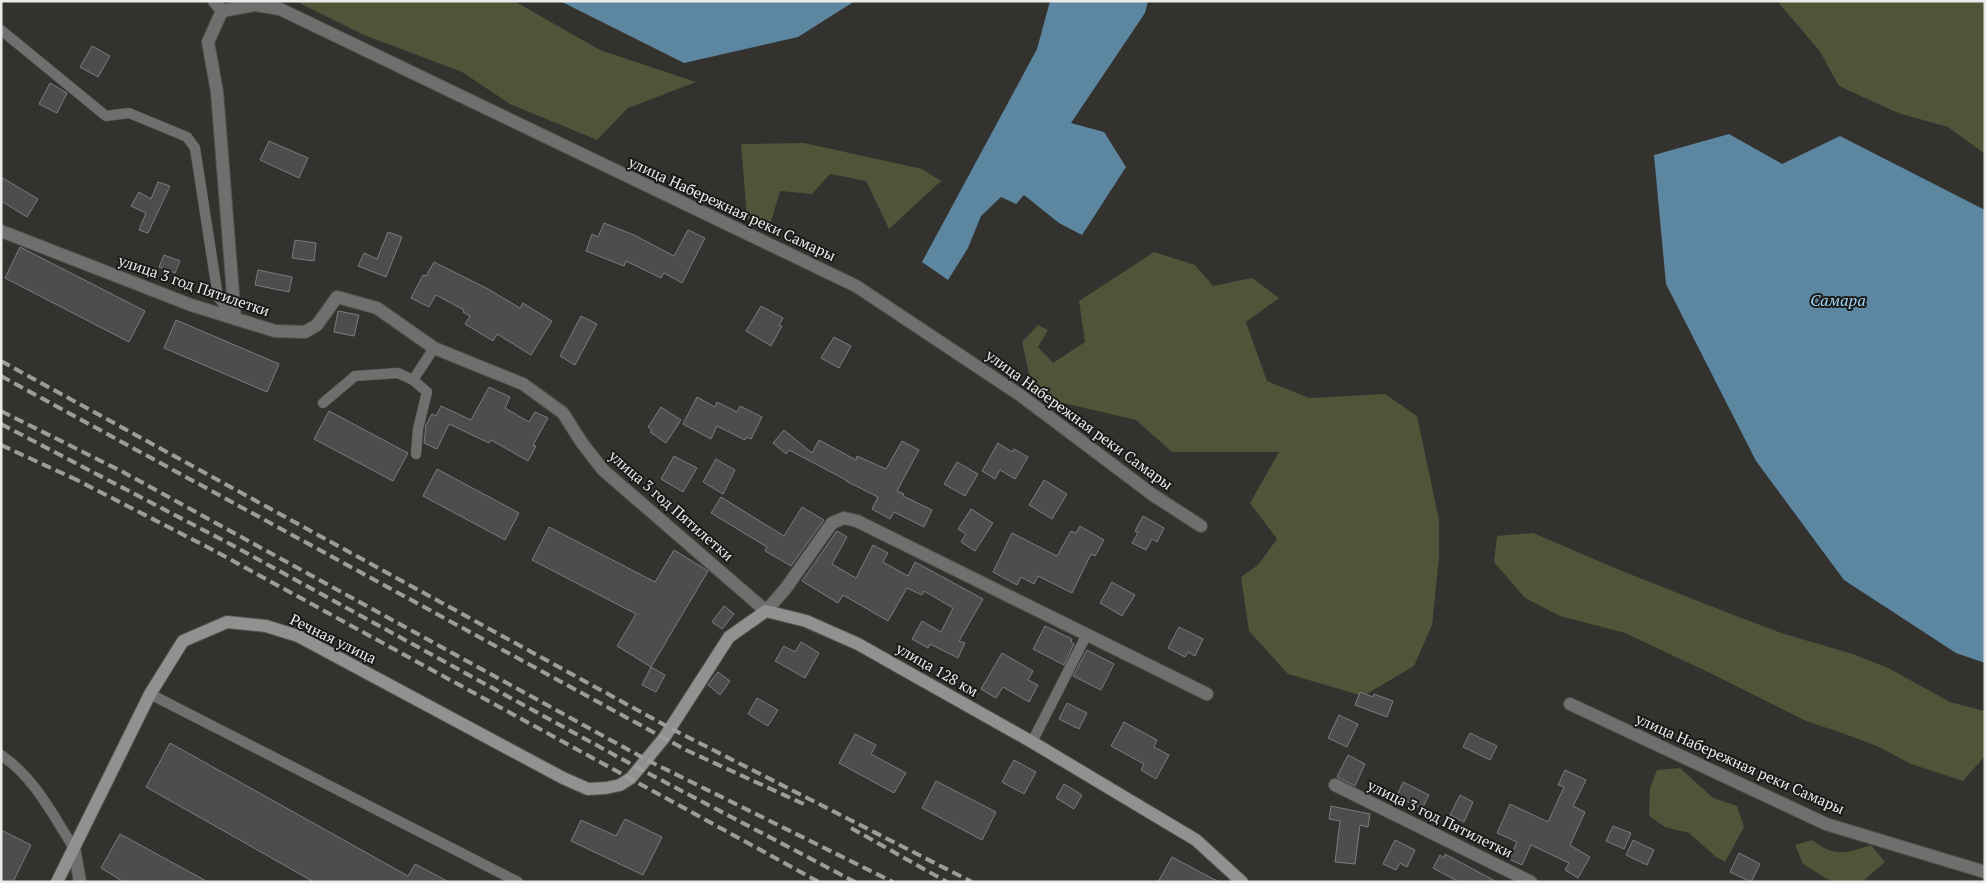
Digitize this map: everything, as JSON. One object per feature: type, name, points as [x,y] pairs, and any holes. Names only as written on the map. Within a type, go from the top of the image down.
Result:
[{"type":"street","name":"улица Набережная реки Самары","points":[[218,6],[254,5],[280,9],[856,286],[1020,395],[1153,495],[1201,526]]},
{"type":"street","points":[[218,6],[208,42],[217,92],[235,319]]},
{"type":"street","name":"улица 3 год Пятилетки","points":[[1,231],[191,305],[275,331],[305,332],[316,325],[337,297],[377,308],[434,348],[523,384],[562,414],[603,470],[766,611]]},
{"type":"street","points":[[766,611],[786,588],[832,523],[844,518],[857,521],[1207,694]]},
{"type":"street","name":"улица 128 км","points":[[766,611],[806,621],[858,644],[1032,742],[1196,840],[1242,882]]},
{"type":"street","name":"Речная улица","points":[[57,882],[150,694],[183,641],[227,622],[266,626],[298,636],[563,778],[588,789],[620,785],[630,778],[664,738],[729,637],[766,611]]},
{"type":"street","name":"улица Набережная реки Самары","points":[[1570,704],[1826,824],[1985,872]]},
{"type":"street","name":"улица 3 год Пятилетки","points":[[1335,785],[1531,882]]},
{"type":"street","points":[[74,848],[80,882]]},
{"type":"lane","points":[[1,30],[106,116],[129,113],[187,137],[195,148],[218,297],[235,319]]},
{"type":"lane","points":[[413,380],[434,348]]},
{"type":"lane","points":[[323,403],[355,376],[398,373],[413,380],[427,392],[418,429],[416,454]]},
{"type":"lane","points":[[1032,742],[1087,634]]},
{"type":"lane","points":[[150,694],[518,882]]},
{"type":"lane","points":[[1,755],[31,780],[74,848]]},
{"type":"green space","points":[[298,1],[514,1],[600,50],[696,82],[628,108],[597,140],[510,104],[462,72],[364,35]]},
{"type":"green space","points":[[1777,1],[1985,1],[1985,154],[1948,127],[1898,113],[1839,86],[1819,50]]},
{"type":"green space","points":[[804,143],[922,169],[941,181],[889,229],[866,181],[830,174],[812,194],[780,191],[769,228],[747,218],[741,144]]},
{"type":"green space","points":[[1154,252],[1195,265],[1213,286],[1252,278],[1279,298],[1246,322],[1267,381],[1309,398],[1385,394],[1417,416],[1439,520],[1439,558],[1432,625],[1414,666],[1363,696],[1288,674],[1249,631],[1241,577],[1258,565],[1277,539],[1250,503],[1279,452],[1172,452],[1136,420],[1034,396],[1022,342],[1038,325],[1048,330],[1038,347],[1053,363],[1085,342],[1079,301]]},
{"type":"green space","points":[[1533,533],[1622,571],[1781,633],[1853,654],[1888,668],[1950,702],[1985,711],[1985,756],[1963,781],[1911,764],[1877,746],[1806,721],[1625,633],[1560,616],[1525,598],[1494,562],[1497,536]]},
{"type":"green space","points":[[1680,768],[1713,798],[1737,806],[1744,827],[1725,862],[1716,857],[1689,833],[1665,827],[1649,816],[1650,788],[1657,770]]},
{"type":"green space","points":[[1812,840],[1827,849],[1840,852],[1847,852],[1871,845],[1885,862],[1862,882],[1834,882],[1803,864],[1795,845]]},
{"type":"water","points":[[560,1],[855,1],[798,37],[684,63]]},
{"type":"water","points":[[1050,1],[1148,1],[1145,13],[1071,123],[1104,132],[1126,167],[1082,235],[1059,223],[1024,195],[1016,204],[1001,197],[981,216],[968,248],[948,280],[922,262],[1037,49]]},
{"type":"water","name":"Самара","points":[[1729,134],[1782,164],[1840,136],[1985,210],[1985,663],[1956,653],[1844,580],[1756,461],[1666,284],[1654,155]]},
{"type":"building","points":[[92,46],[110,56],[98,77],[80,67]]},
{"type":"building","points":[[50,83],[67,93],[57,113],[39,104]]},
{"type":"building","points":[[269,141],[308,158],[299,178],[260,160]]},
{"type":"building","points":[[1,177],[38,199],[27,217],[1,201]]},
{"type":"building","points":[[158,182],[170,186],[148,233],[139,230],[146,213],[131,206],[139,192],[151,199]]},
{"type":"building","points":[[604,223],[634,235],[674,256],[688,230],[705,238],[682,283],[664,273],[661,278],[626,261],[624,266],[586,251],[592,234],[598,237]]},
{"type":"building","points":[[388,232],[402,237],[386,277],[358,266],[364,253],[377,259]]},
{"type":"building","points":[[295,240],[316,243],[314,261],[292,258]]},
{"type":"building","points":[[20,247],[145,311],[129,342],[5,278]]},
{"type":"building","points":[[164,255],[180,261],[175,273],[159,267]]},
{"type":"building","points":[[434,262],[488,289],[520,308],[523,303],[552,321],[531,355],[497,334],[493,341],[465,324],[470,316],[463,312],[464,310],[436,295],[429,307],[411,298],[423,275],[426,276]]},
{"type":"building","points":[[258,270],[292,277],[289,292],[255,285]]},
{"type":"building","points":[[761,306],[783,318],[779,325],[782,326],[771,346],[746,331]]},
{"type":"building","points":[[338,311],[359,315],[354,336],[334,332]]},
{"type":"building","points":[[581,316],[597,324],[575,365],[560,356]]},
{"type":"building","points":[[176,320],[279,364],[267,392],[164,348]]},
{"type":"building","points":[[834,337],[851,346],[839,368],[821,358]]},
{"type":"building","points":[[489,387],[510,397],[505,408],[529,422],[535,412],[548,418],[533,445],[536,446],[528,461],[491,440],[489,443],[449,424],[437,449],[424,443],[426,425],[432,414],[436,416],[441,406],[471,420]]},
{"type":"building","points":[[697,397],[715,407],[717,402],[737,412],[740,406],[762,417],[751,439],[747,437],[745,440],[717,426],[711,439],[683,424]]},
{"type":"building","points":[[661,407],[681,420],[666,443],[650,432],[652,430],[648,427]]},
{"type":"building","points":[[329,411],[408,453],[393,481],[314,439]]},
{"type":"building","points":[[784,430],[812,453],[819,440],[856,460],[857,456],[886,469],[902,441],[919,450],[897,491],[904,494],[903,496],[932,510],[924,527],[894,512],[890,519],[872,509],[878,497],[789,450],[786,454],[773,443]]},
{"type":"building","points":[[998,443],[1012,452],[1014,449],[1028,457],[1015,479],[1000,470],[995,479],[982,471]]},
{"type":"building","points":[[674,456],[697,468],[683,492],[661,479]]},
{"type":"building","points":[[716,459],[735,470],[723,494],[703,482]]},
{"type":"building","points":[[957,462],[978,474],[965,496],[944,484]]},
{"type":"building","points":[[437,469],[519,513],[505,540],[423,496]]},
{"type":"building","points":[[1044,480],[1067,494],[1052,519],[1029,505]]},
{"type":"building","points":[[721,497],[784,536],[802,507],[824,520],[791,566],[765,551],[767,547],[711,513]]},
{"type":"building","points":[[971,509],[993,523],[975,551],[961,542],[966,534],[958,529]]},
{"type":"building","points":[[1143,516],[1164,528],[1157,542],[1152,539],[1146,550],[1132,543],[1138,533],[1135,531]]},
{"type":"building","points":[[1080,526],[1104,540],[1095,556],[1091,554],[1072,593],[1038,576],[1034,584],[1021,577],[1017,585],[993,572],[1012,533],[1057,556],[1071,531],[1076,533]]},
{"type":"building","points":[[549,527],[655,582],[674,550],[708,571],[651,667],[617,646],[636,614],[532,560]]},
{"type":"building","points":[[837,531],[847,537],[832,564],[856,578],[873,545],[888,553],[883,562],[908,576],[915,562],[983,599],[959,641],[965,643],[958,658],[930,644],[928,648],[912,639],[922,621],[941,632],[953,608],[924,591],[922,595],[907,588],[888,621],[843,595],[838,603],[802,581]]},
{"type":"building","points":[[1112,582],[1135,595],[1122,616],[1100,603]]},
{"type":"building","points":[[724,606],[734,614],[722,629],[712,622]]},
{"type":"building","points":[[1045,626],[1072,639],[1071,642],[1074,644],[1064,665],[1033,649]]},
{"type":"building","points":[[1179,627],[1203,639],[1195,656],[1188,652],[1185,657],[1168,648]]},
{"type":"building","points":[[801,642],[819,653],[805,678],[775,661],[784,646],[795,652]]},
{"type":"building","points":[[1087,650],[1114,664],[1101,690],[1073,676]]},
{"type":"building","points":[[1002,653],[1033,671],[1028,680],[1038,685],[1029,702],[1003,687],[996,698],[981,689]]},
{"type":"building","points":[[651,667],[665,675],[656,692],[642,685]]},
{"type":"building","points":[[718,672],[730,681],[720,695],[708,685]]},
{"type":"building","points":[[1360,692],[1373,697],[1374,694],[1393,701],[1387,717],[1355,705]]},
{"type":"building","points":[[757,698],[778,710],[768,726],[748,714]]},
{"type":"building","points":[[1067,703],[1087,713],[1079,729],[1059,719]]},
{"type":"building","points":[[1339,715],[1358,724],[1347,747],[1328,738]]},
{"type":"building","points":[[1124,722],[1157,740],[1154,747],[1169,755],[1156,779],[1141,770],[1144,764],[1111,746]]},
{"type":"building","points":[[1470,733],[1497,746],[1490,760],[1463,747]]},
{"type":"building","points":[[855,734],[876,745],[871,754],[906,773],[894,793],[839,763]]},
{"type":"building","points":[[170,743],[408,876],[415,864],[449,882],[314,882],[146,787]]},
{"type":"building","points":[[1348,755],[1365,764],[1355,786],[1337,777]]},
{"type":"building","points":[[1014,760],[1036,772],[1024,794],[1002,782]]},
{"type":"building","points":[[1565,770],[1586,780],[1573,806],[1585,812],[1570,845],[1590,857],[1578,878],[1565,870],[1569,863],[1531,845],[1522,865],[1509,859],[1517,842],[1497,833],[1510,804],[1548,822],[1564,787],[1558,785]]},
{"type":"building","points":[[936,781],[996,812],[982,840],[922,808]]},
{"type":"building","points":[[1403,782],[1429,795],[1422,809],[1397,796]]},
{"type":"building","points":[[1064,784],[1082,795],[1074,809],[1056,798]]},
{"type":"building","points":[[1460,795],[1473,802],[1464,822],[1450,815]]},
{"type":"building","points":[[1331,806],[1370,814],[1368,827],[1360,825],[1355,864],[1335,862],[1340,821],[1329,819]]},
{"type":"building","points":[[625,819],[662,837],[643,875],[571,841],[581,820],[616,836]]},
{"type":"building","points":[[1613,826],[1631,833],[1624,849],[1606,841]]},
{"type":"building","points":[[1,830],[31,845],[13,882],[1,882]]},
{"type":"building","points":[[120,834],[208,882],[124,882],[101,868]]},
{"type":"building","points":[[1395,840],[1415,850],[1407,867],[1400,863],[1396,870],[1383,864]]},
{"type":"building","points":[[1633,840],[1654,850],[1647,865],[1626,855]]},
{"type":"building","points":[[1739,853],[1760,864],[1751,882],[1730,872]]},
{"type":"building","points":[[1445,854],[1497,882],[1459,882],[1433,868],[1440,855],[1444,858]]},
{"type":"building","points":[[1172,857],[1219,882],[1158,882]]},
{"type":"railway","points":[[1,361],[670,728],[972,882]]},
{"type":"railway","points":[[1,376],[686,750],[808,806]]},
{"type":"railway","points":[[1,411],[123,472],[647,760],[893,882]]},
{"type":"railway","points":[[1,424],[232,545],[640,769],[855,882]]},
{"type":"railway","points":[[1,445],[77,480]]},
{"type":"railway","points":[[71,477],[213,550],[819,882]]},
{"type":"railway","points":[[851,828],[947,882]]}]
